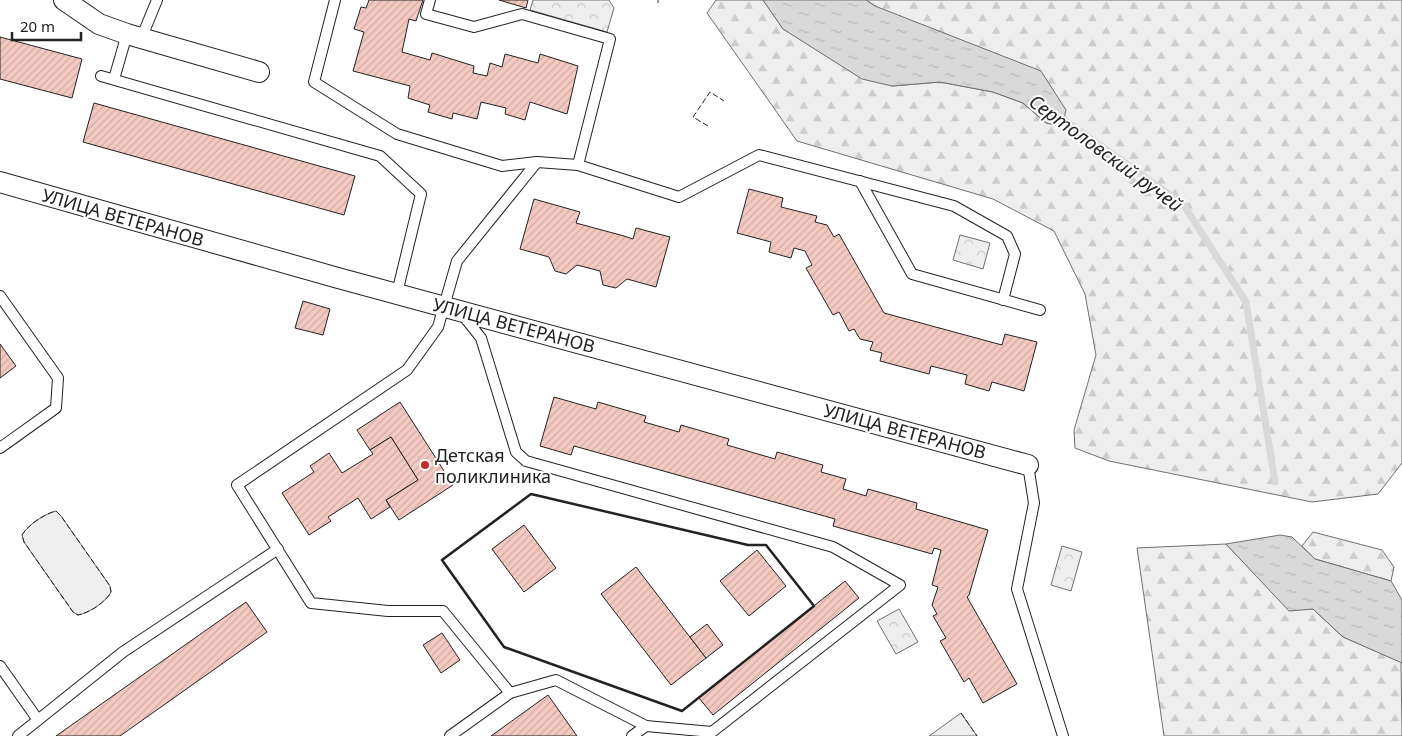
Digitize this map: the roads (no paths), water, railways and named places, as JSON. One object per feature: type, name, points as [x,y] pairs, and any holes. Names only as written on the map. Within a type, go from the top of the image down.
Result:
[{"type":"street","points":[[64,0],[100,24],[134,36],[259,72]]},
{"type":"street","name":"УЛИЦА ВЕТЕРАНОВ","points":[[0,182],[397,294],[1028,465]]},
{"type":"lane","points":[[114,79],[134,36],[157,0]]},
{"type":"lane","points":[[335,0],[314,82],[397,134],[502,166],[536,162],[578,165],[679,197],[759,155],[954,206],[1007,236],[1015,254],[1003,300]]},
{"type":"lane","points":[[430,0],[426,14],[474,27],[522,14],[610,39],[578,165]]},
{"type":"lane","points":[[101,76],[380,156],[421,194],[397,294]]},
{"type":"lane","points":[[510,693],[443,611],[388,611],[311,603],[237,485],[407,370],[451,308],[457,261],[536,162]]},
{"type":"lane","points":[[860,182],[912,274],[1040,310]]},
{"type":"lane","points":[[0,296],[58,378],[56,408],[0,448]]},
{"type":"lane","points":[[450,736],[510,693],[556,680],[646,726],[714,734],[900,585],[833,547],[526,461],[516,452],[481,338],[451,308]]},
{"type":"lane","points":[[1028,465],[1034,503],[1017,589],[1063,736]]},
{"type":"lane","points":[[18,736],[123,652],[278,549]]},
{"type":"lane","points":[[0,666],[38,720]]},
{"type":"lane","points":[[632,736],[646,726]]},
{"type":"water","points":[[763,0],[866,0],[875,6],[1041,71],[1066,110],[1062,126],[1046,123],[1023,103],[993,92],[940,82],[892,86],[862,79],[783,29]]},
{"type":"water","points":[[1280,535],[1292,537],[1315,559],[1391,581],[1402,600],[1402,663],[1343,637],[1313,609],[1289,611],[1226,544]]},
{"type":"waterway","name":"Сертоловский ручей","points":[[1056,114],[1183,204],[1246,302],[1275,482]]},
{"type":"place","name":"Детская поликлиника","points":[[425,465]]}]
